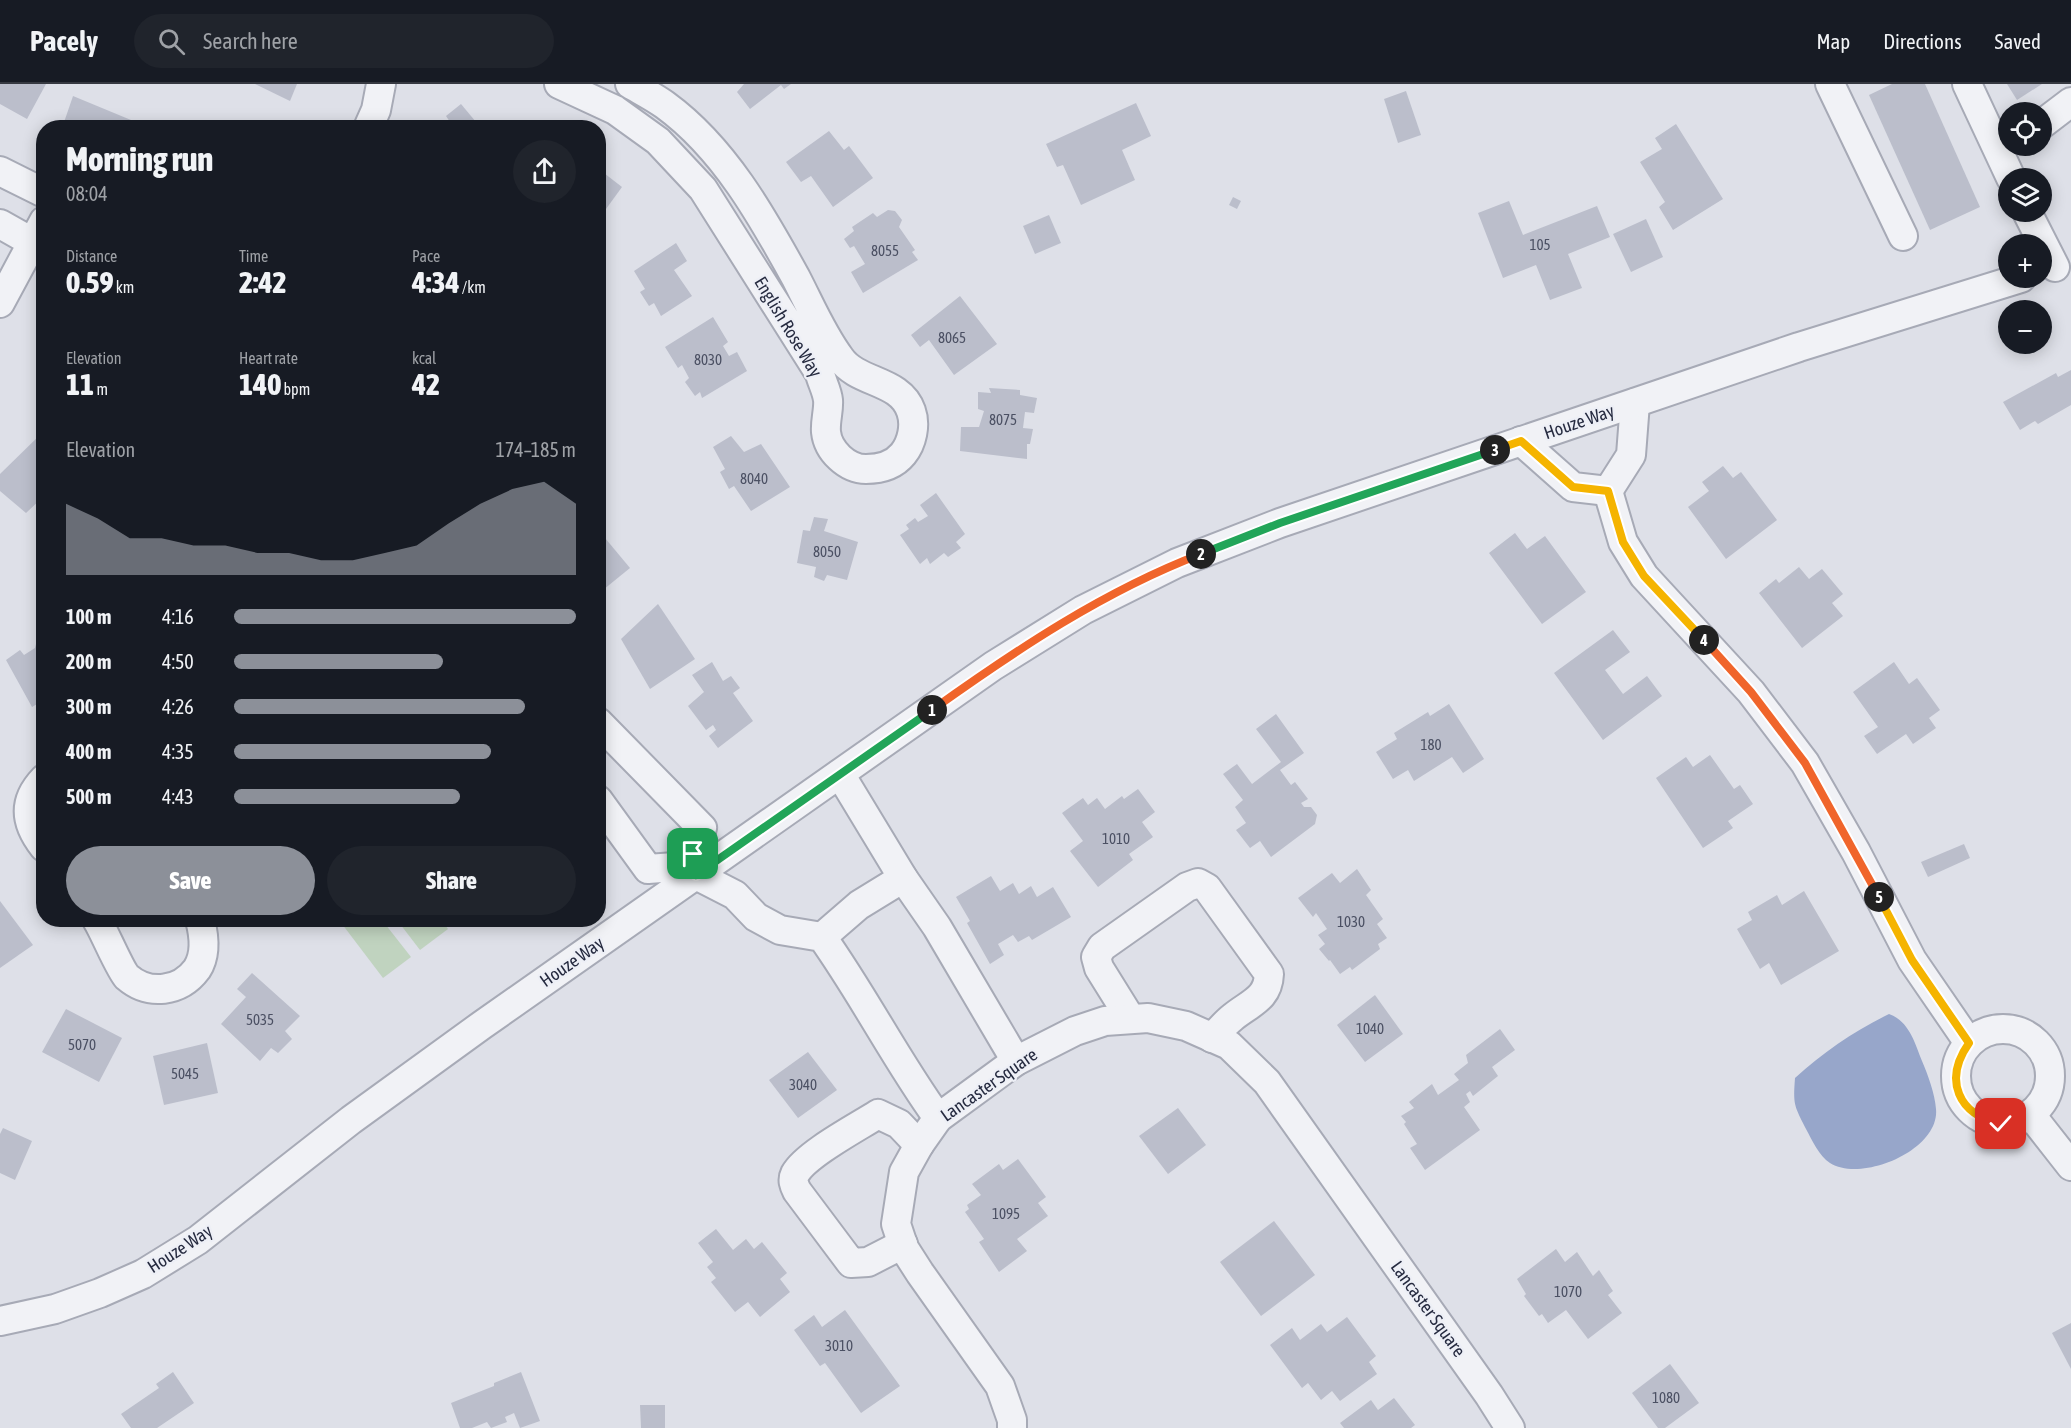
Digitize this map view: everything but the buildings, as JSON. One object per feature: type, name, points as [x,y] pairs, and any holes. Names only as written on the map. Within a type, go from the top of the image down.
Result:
[{"type":"street","points":[[372,120],[381,84]]},
{"type":"street","name":"English Rose Way","points":[[559,84],[615,110],[658,141],[703,189],[830,367],[768,226],[728,170],[703,140],[666,106],[630,84]]},
{"type":"street","points":[[1830,84],[1903,236]]},
{"type":"street","points":[[1967,84],[2008,160]]},
{"type":"street","points":[[2052,116],[2071,102]]},
{"type":"street","points":[[703,189],[728,170]]},
{"type":"street","points":[[0,171],[36,189]]},
{"type":"street","points":[[2032,222],[2056,267]]},
{"type":"street","points":[[0,224],[36,235]]},
{"type":"street","points":[[0,303],[36,243]]},
{"type":"street","name":"Houze Way","points":[[0,1321],[55,1309],[100,1293],[143,1274],[198,1240],[361,1114],[692,871],[840,774],[993,666],[1083,610],[1177,563],[1280,523],[1799,347],[1998,285]]},
{"type":"street","points":[[1635,403],[1631,455],[1608,491],[1623,542],[1644,576],[1751,692],[1805,763],[1856,852],[1912,960],[1969,1043]]},
{"type":"street","points":[[1521,441],[1573,487],[1608,491]]},
{"type":"street","points":[[606,730],[702,828],[692,871]]},
{"type":"street","points":[[840,774],[903,878],[937,927],[1016,1061]]},
{"type":"street","points":[[36,788],[31,794],[28,807],[32,831],[36,836]]},
{"type":"street","points":[[606,811],[648,869],[692,871],[735,895],[756,917],[780,930],[822,937],[938,1118]]},
{"type":"street","points":[[822,937],[859,905],[903,878]]},
{"type":"street","points":[[1127,1019],[1127,1013],[1099,968],[1096,957],[1102,947],[1187,887],[1198,883],[1207,888],[1269,974],[1269,986],[1260,998],[1232,1017],[1212,1038]]},
{"type":"street","points":[[101,927],[128,978],[146,987],[159,990],[178,986],[197,968],[204,944],[201,927]]},
{"type":"street","name":"Lancaster Square","points":[[1012,1428],[1012,1420],[1000,1386],[920,1273],[903,1244],[896,1224],[904,1172],[938,1118],[1016,1061],[1075,1031],[1105,1021],[1148,1017],[1186,1026],[1229,1045],[1267,1082],[1490,1395],[1510,1428]]},
{"type":"street","points":[[1997,1029],[2013,1029],[2027,1035],[2040,1045],[2048,1058],[2051,1074],[2049,1090],[2042,1104],[2031,1115],[2017,1122],[2001,1124],[1986,1121],[1972,1113],[1962,1101],[1956,1086],[1956,1071],[1960,1056],[1969,1043],[1981,1033],[1997,1029]]},
{"type":"street","points":[[903,1244],[868,1262],[851,1263],[797,1191],[793,1182],[794,1175],[804,1162],[878,1114],[899,1124],[919,1145]]},
{"type":"street","points":[[2031,1115],[2071,1166]]},
{"type":"green space","points":[[344,927],[387,927],[411,957],[383,978]]},
{"type":"green space","points":[[402,927],[446,927],[448,929],[420,950]]},
{"type":"water","points":[[1889,1014],[1902,1022],[1917,1047],[1934,1097],[1936,1109],[1934,1124],[1926,1138],[1897,1159],[1879,1166],[1861,1169],[1844,1168],[1826,1160],[1811,1138],[1795,1105],[1795,1078],[1840,1043]]},
{"type":"route","points":[[693,854],[688,866],[696,875],[993,666],[1083,610],[1177,563],[1280,523],[1521,441],[1573,487],[1608,491],[1623,542],[1644,576],[1751,692],[1805,763],[1856,852],[1912,960],[1969,1043],[1960,1056],[1956,1071],[1956,1086],[1962,1101],[1972,1113],[1986,1121],[2001,1124]]}]
